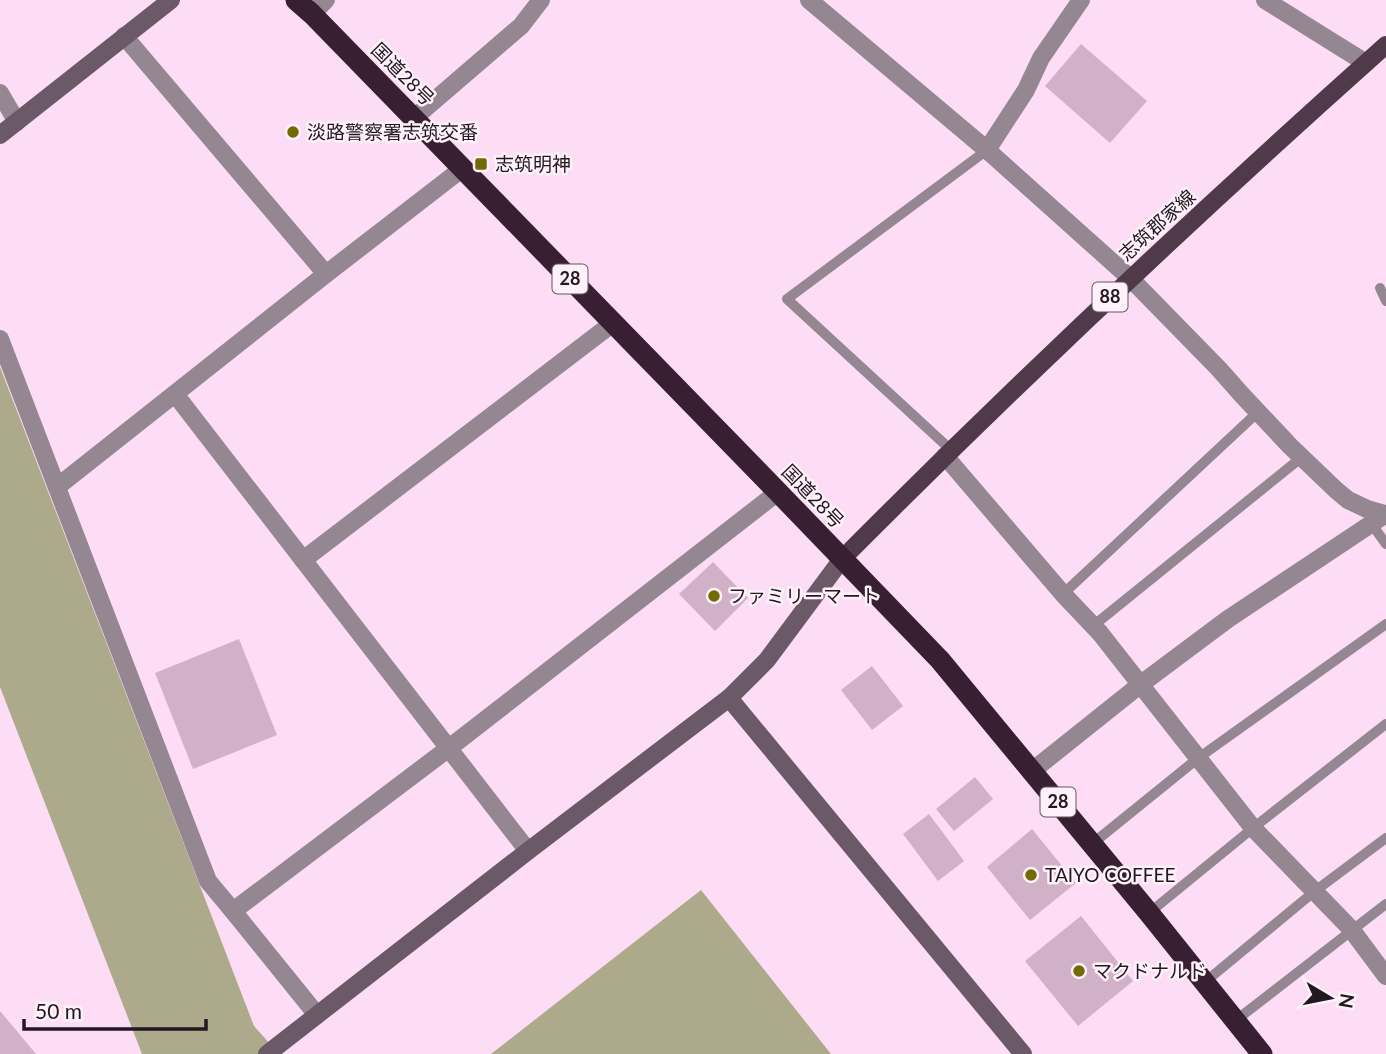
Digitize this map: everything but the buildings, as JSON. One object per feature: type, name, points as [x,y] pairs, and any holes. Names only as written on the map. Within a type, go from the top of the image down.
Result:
[{"type":"highway","name":"国道28号","points":[[296,0],[319,7],[414,118],[940,660],[1262,1054]]},
{"type":"main road","name":"志筑郡家線","points":[[842,559],[1130,278],[1378,57]]},
{"type":"street","points":[[0,135],[171,0]]},
{"type":"street","points":[[414,118],[521,26],[541,0]]},
{"type":"street","points":[[809,0],[987,150],[1130,278],[1301,457],[1348,500],[1381,517],[1228,619],[1032,771]]},
{"type":"street","points":[[987,150],[1026,90],[1041,58],[1081,0]]},
{"type":"street","points":[[1265,0],[1292,7],[1378,57]]},
{"type":"street","points":[[124,36],[326,274]]},
{"type":"street","points":[[0,93],[17,122]]},
{"type":"street","points":[[57,487],[463,168]]},
{"type":"street","points":[[303,560],[613,323]]},
{"type":"street","points":[[0,339],[208,881],[314,1018]]},
{"type":"street","points":[[175,394],[528,850]]},
{"type":"street","points":[[948,453],[1063,594],[1141,684],[1253,828],[1351,929],[1386,976]]},
{"type":"street","points":[[233,911],[449,748],[778,492]]},
{"type":"street","points":[[267,1054],[528,850],[729,698],[767,660],[842,559]]},
{"type":"street","points":[[729,698],[1023,1054]]},
{"type":"lane","points":[[948,453],[788,299],[987,150]]},
{"type":"lane","points":[[1380,288],[1386,301]]},
{"type":"lane","points":[[1063,594],[1258,412]]},
{"type":"lane","points":[[1093,626],[1301,457]]},
{"type":"lane","points":[[1381,517],[1386,544]]},
{"type":"lane","points":[[1092,844],[1197,759],[1386,624]]},
{"type":"lane","points":[[1149,913],[1386,724]]},
{"type":"lane","points":[[1205,982],[1315,891],[1386,838]]},
{"type":"lane","points":[[1235,1021],[1386,904]]},
{"type":"shaded area","points":[[0,367],[254,1026],[279,1054],[142,1054],[0,687]]},
{"type":"shaded area","points":[[701,890],[831,1054],[491,1054]]},
{"type":"place","name":"淡路警察署志筑交番","points":[[293,132]]},
{"type":"place","name":"志筑明神","points":[[481,164]]},
{"type":"place","name":"ファミリーマート","points":[[714,596]]},
{"type":"place","name":"TAIYO COFFEE","points":[[1031,875]]},
{"type":"place","name":"マクドナルド","points":[[1079,971]]}]
